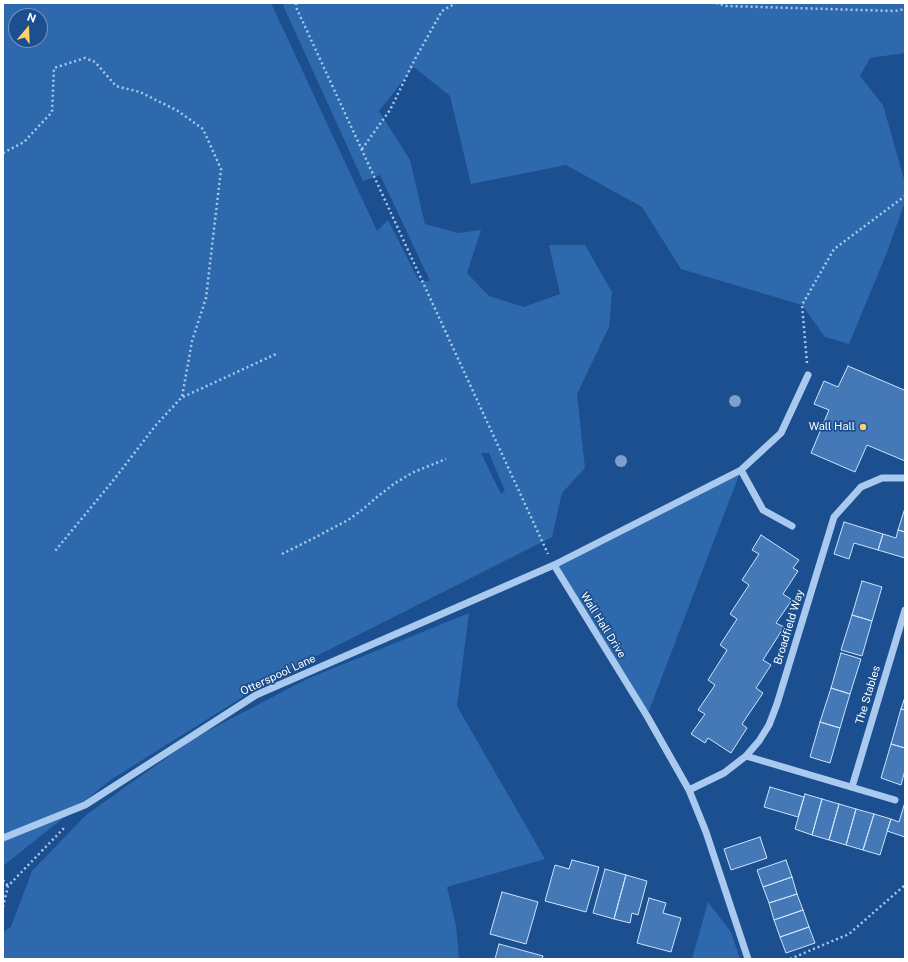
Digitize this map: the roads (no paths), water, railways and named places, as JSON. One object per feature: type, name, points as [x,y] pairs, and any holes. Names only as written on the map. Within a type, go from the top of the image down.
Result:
[{"type":"street","points":[[554,565],[741,470],[781,433],[808,375]]},
{"type":"street","points":[[741,470],[763,510],[792,526]]},
{"type":"street","name":"Broadfield Way","points":[[689,790],[724,773],[746,756],[769,725],[777,704],[834,517],[860,487],[882,478],[905,478]]},
{"type":"street","name":"Wall Hall Drive","points":[[554,565],[647,716],[689,790],[706,832],[748,959]]},
{"type":"street","name":"Otterspool Lane","points":[[3,838],[85,805],[256,695],[554,565]]},
{"type":"street","name":"The Stables","points":[[852,787],[905,610]]},
{"type":"street","points":[[746,756],[895,800]]},
{"type":"place","name":"Wall Hall","points":[[863,427]]}]
